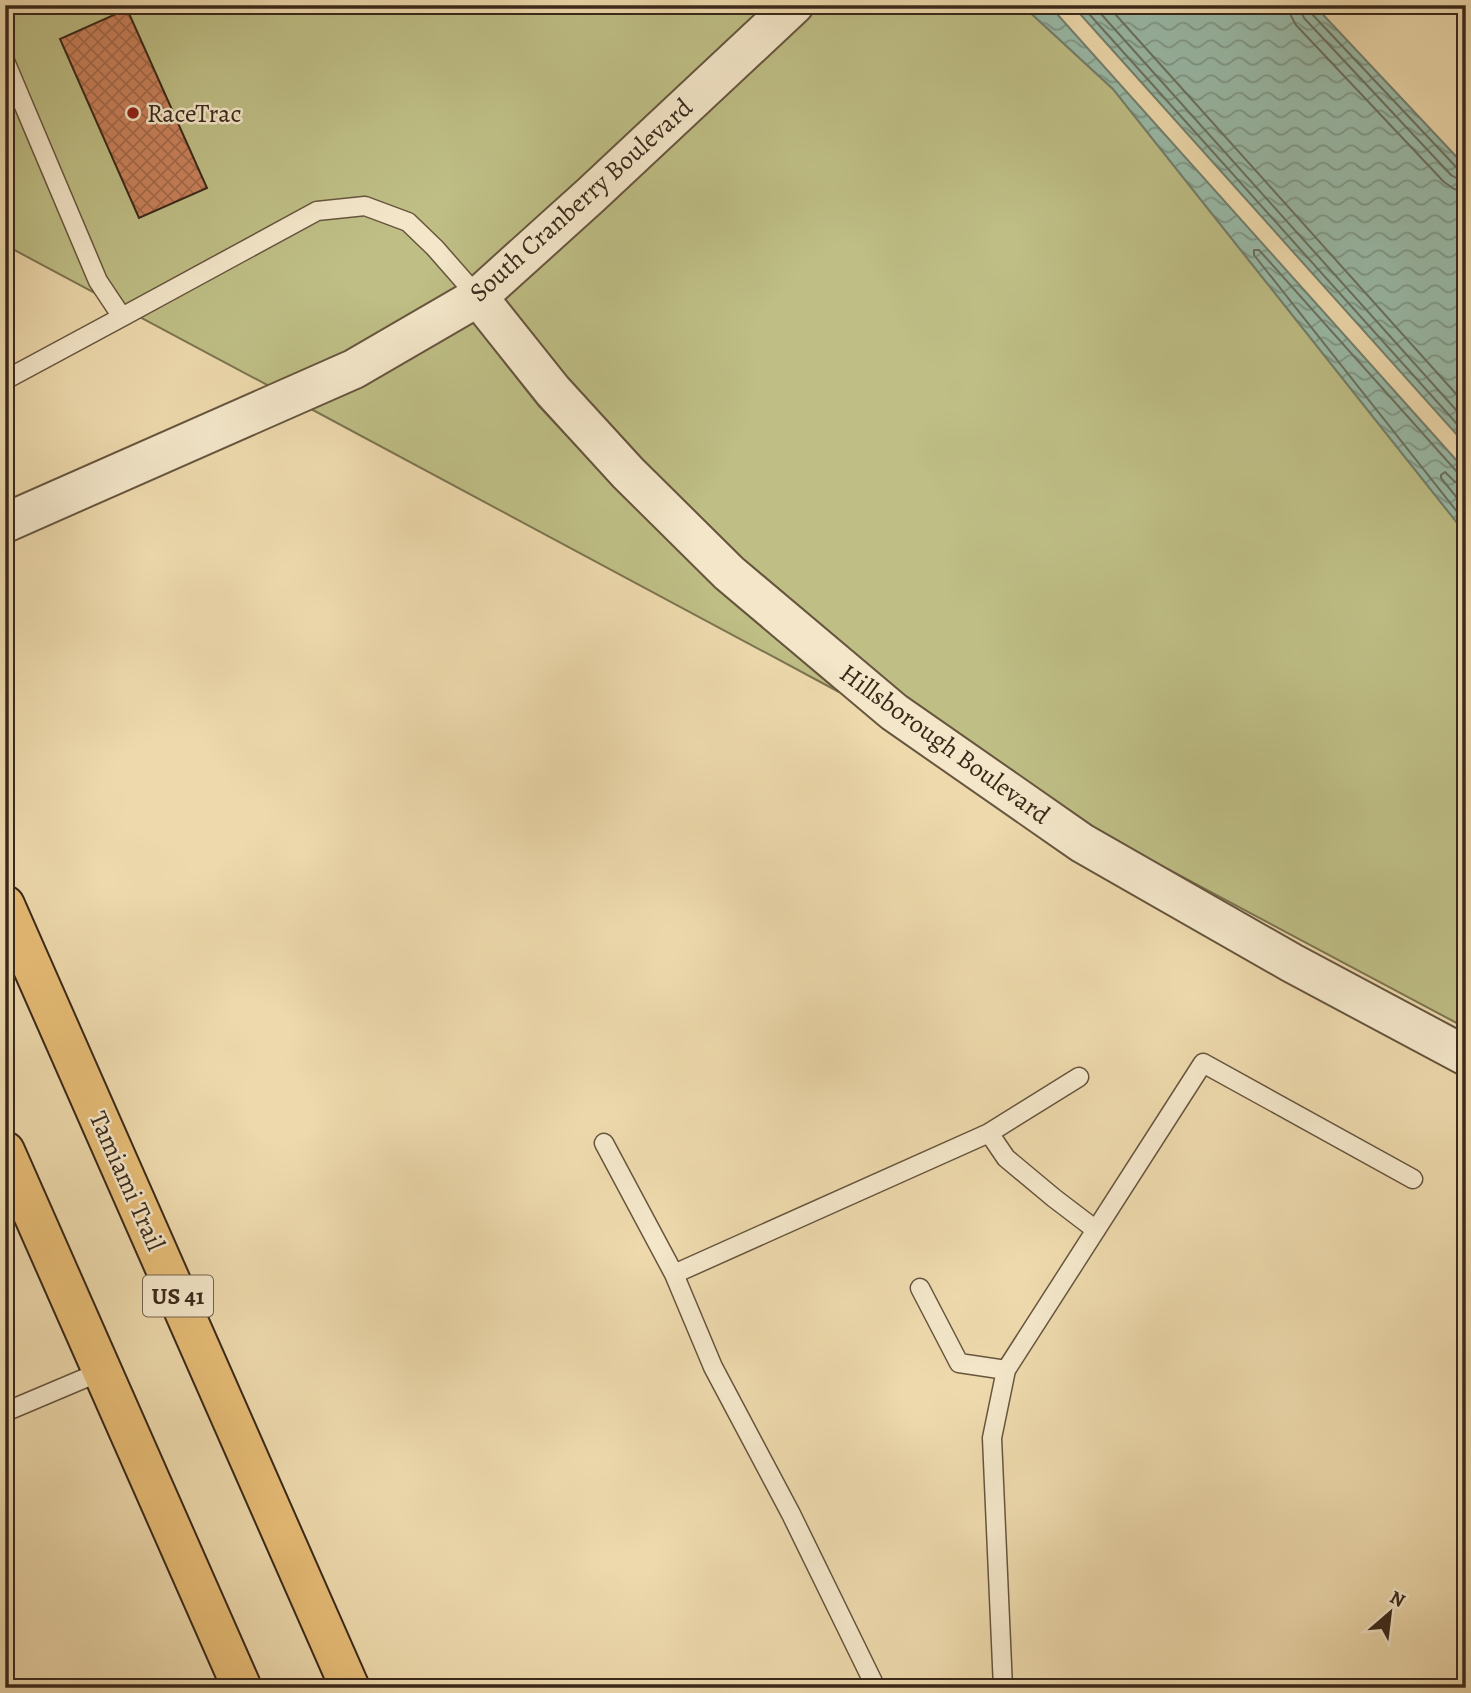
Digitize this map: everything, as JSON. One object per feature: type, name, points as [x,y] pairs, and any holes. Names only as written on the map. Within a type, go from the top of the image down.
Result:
[{"type":"main road","name":"Tamiami Trail","points":[[5,905],[350,1688]]},
{"type":"main road","points":[[5,1151],[242,1688]]},
{"type":"street","name":"South Cranberry Boulevard","points":[[5,523],[354,369],[478,297],[794,5]]},
{"type":"street","name":"Hillsborough Boulevard","points":[[478,297],[553,391],[628,473],[729,573],[894,712],[1082,843],[1292,963],[1466,1056]]},
{"type":"lane","points":[[5,61],[98,281],[122,317]]},
{"type":"lane","points":[[5,380],[317,211],[365,206],[408,222],[478,297]]},
{"type":"lane","points":[[1003,1688],[992,1438],[1006,1370],[1203,1063],[1413,1179]]},
{"type":"lane","points":[[674,1274],[989,1133],[1079,1077]]},
{"type":"lane","points":[[989,1133],[1006,1158],[1096,1230]]},
{"type":"lane","points":[[604,1143],[674,1274],[713,1367],[791,1514],[876,1688]]},
{"type":"lane","points":[[920,1288],[959,1363],[1006,1370]]},
{"type":"lane","points":[[5,1412],[102,1371]]},
{"type":"green space","points":[[5,5],[767,5],[468,281],[347,352],[269,386],[5,245]]},
{"type":"green space","points":[[821,5],[1022,5],[1113,89],[1466,534],[1466,1028],[1092,826],[905,696],[742,558],[641,458],[567,377],[504,298]]},
{"type":"green space","points":[[473,322],[539,406],[615,487],[717,589],[839,692],[311,409],[361,387]]},
{"type":"water","points":[[1022,5],[1049,5],[1466,471],[1466,534],[1113,89]]},
{"type":"water","points":[[1072,5],[1314,5],[1466,167],[1466,445]]},
{"type":"building","name":"RaceTrac","points":[[127,9],[207,188],[139,218],[60,39]]},
{"type":"place","name":"RaceTrac","points":[[133,113]]}]
